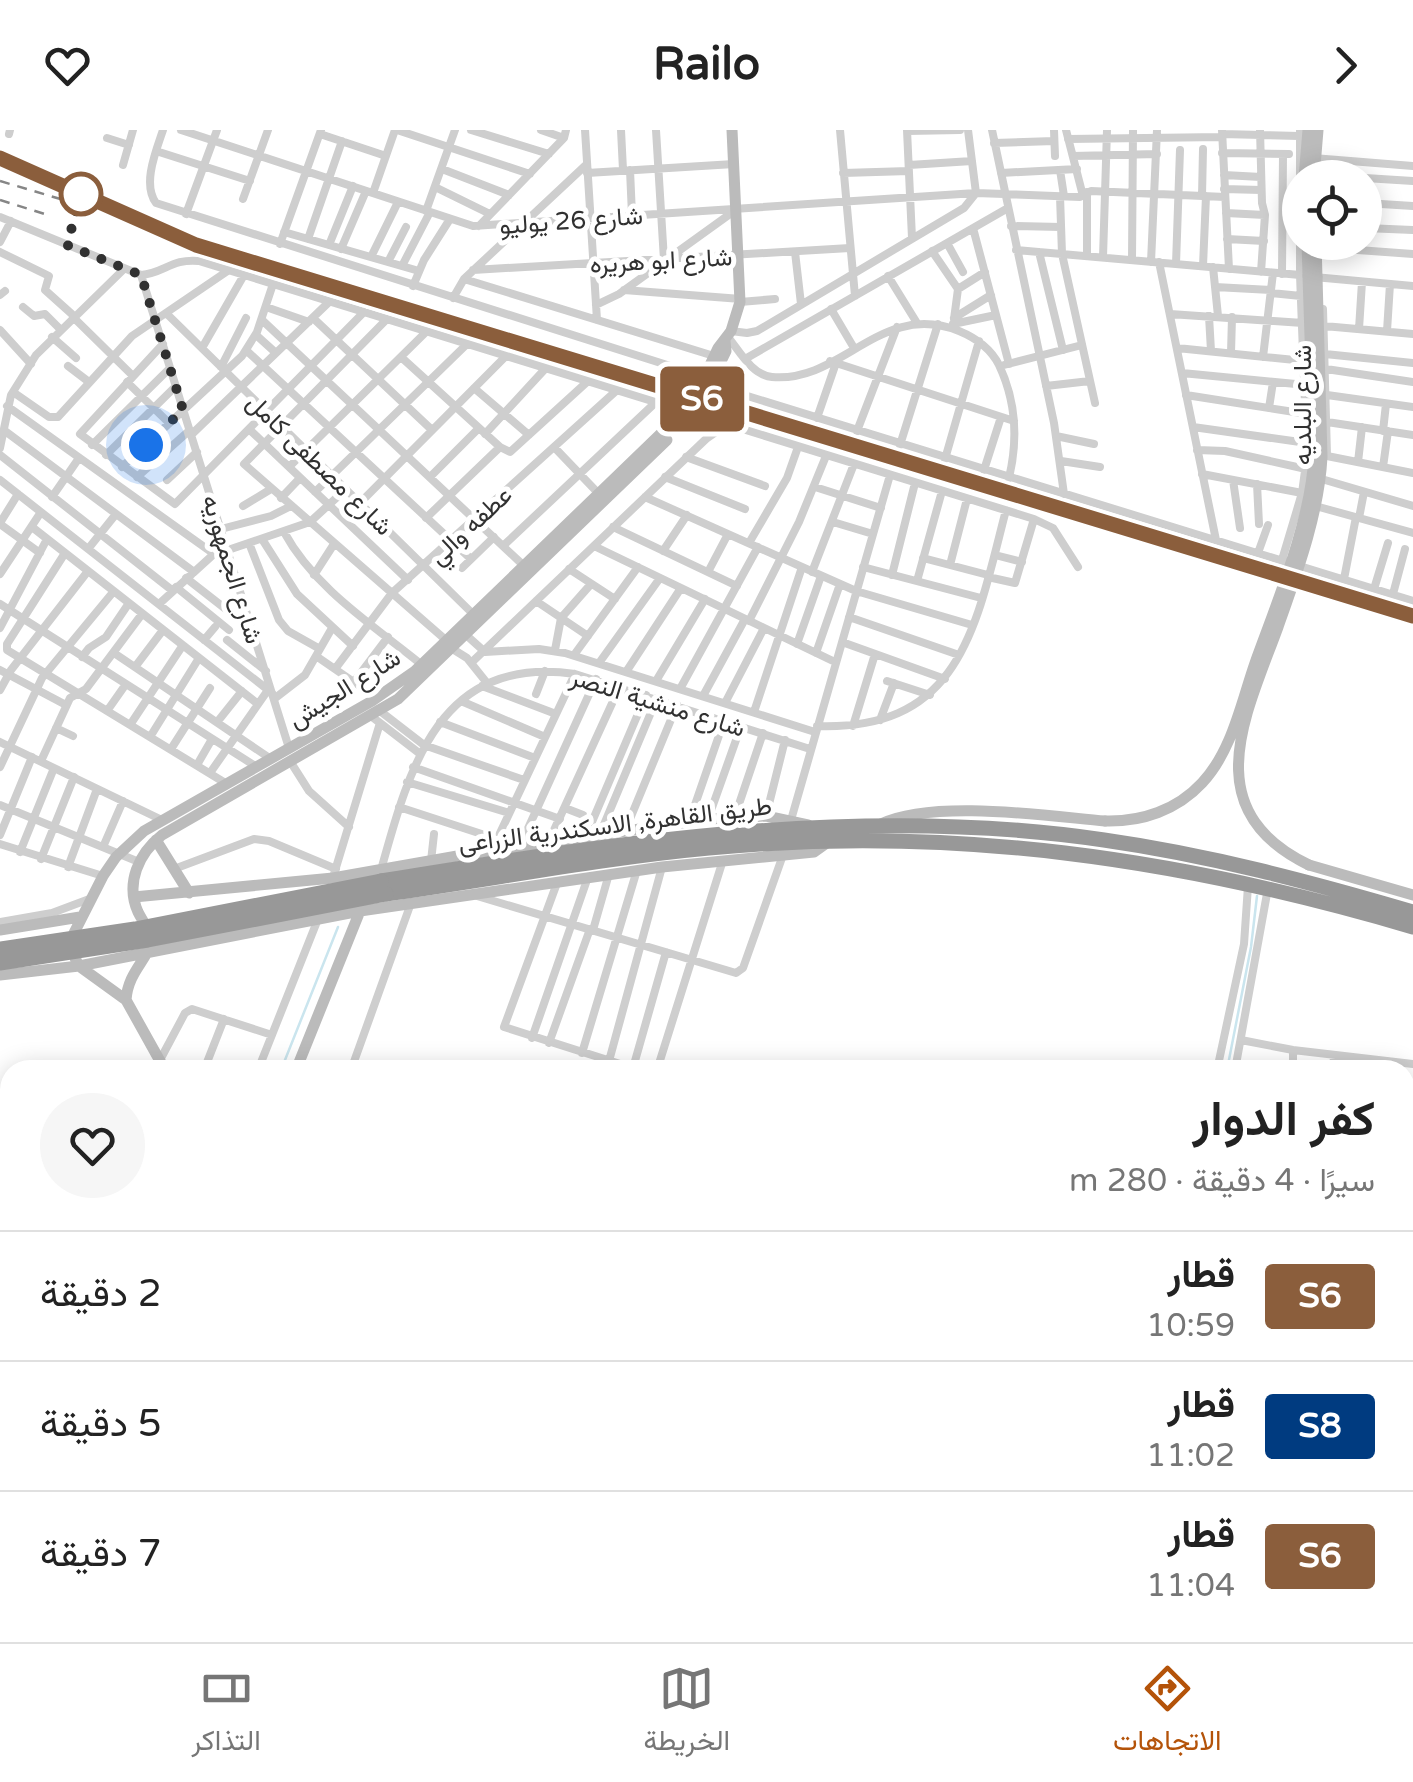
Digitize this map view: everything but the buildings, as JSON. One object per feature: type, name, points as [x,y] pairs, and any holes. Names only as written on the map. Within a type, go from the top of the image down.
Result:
[{"type":"highway","name":"طريق القاهرة, الاسكندرية الزراعى","points":[[0,949],[383,882],[695,835],[817,828],[973,829],[1104,840],[1290,877],[1413,912]]},
{"type":"highway","name":"طريق القاهرة, الاسكندرية الزراعى","points":[[0,962],[122,945],[383,882],[710,848],[828,842],[1027,847],[1100,856],[1268,886],[1413,926]]},
{"type":"main road","name":"شارع الجيش","points":[[80,917],[119,854],[144,831],[270,759],[290,755],[377,712],[679,419],[726,351],[740,300],[732,130]]},
{"type":"main road","points":[[1306,157],[1318,130]]},
{"type":"main road","points":[[1302,132],[1307,160]]},
{"type":"main road","name":"شارع البلديه","points":[[1309,276],[1311,260]]},
{"type":"main road","points":[[876,827],[901,816],[974,811],[1105,821],[1147,817],[1184,798],[1214,769],[1227,744],[1273,612],[1311,486],[1314,456],[1309,276]]},
{"type":"main road","points":[[1309,276],[1322,457],[1319,486],[1281,616],[1242,726],[1237,754],[1239,782],[1255,820],[1284,851],[1309,865],[1413,895]]},
{"type":"main road","name":"شارع الجيش","points":[[704,384],[714,356],[728,336]]},
{"type":"main road","name":"شارع الجيش","points":[[462,632],[473,614],[522,564],[679,419]]},
{"type":"main road","name":"شارع الجيش","points":[[148,953],[149,934],[134,897],[134,876],[139,862],[156,840],[290,755],[377,712],[409,690],[449,644]]},
{"type":"main road","points":[[134,897],[334,874],[383,882],[430,861],[494,844],[520,846],[736,816],[766,816],[817,828]]},
{"type":"main road","points":[[156,840],[190,893]]},
{"type":"main road","points":[[0,975],[79,966],[411,903],[637,870],[814,852],[828,842]]},
{"type":"main road","points":[[300,1060],[360,911]]},
{"type":"main road","points":[[0,930],[80,917],[72,946],[79,966],[126,1000],[159,1060]]},
{"type":"main road","points":[[126,1000],[130,977],[148,953]]},
{"type":"street","points":[[122,165],[134,130]]},
{"type":"street","points":[[162,130],[150,184],[156,203],[655,361],[704,384]]},
{"type":"street","name":"شارع 26 يوليو","points":[[184,130],[215,135],[259,155],[479,226],[976,193],[1204,196],[1261,190]]},
{"type":"street","points":[[243,199],[268,130]]},
{"type":"street","points":[[341,248],[396,130],[530,174]]},
{"type":"street","points":[[435,142],[440,130]]},
{"type":"street","points":[[402,266],[428,212],[455,130]]},
{"type":"street","points":[[471,130],[549,154]]},
{"type":"street","points":[[479,226],[565,134],[541,130]]},
{"type":"street","points":[[585,130],[597,320]]},
{"type":"street","points":[[621,130],[632,216]]},
{"type":"street","points":[[656,130],[664,261]]},
{"type":"street","points":[[840,130],[855,296]]},
{"type":"street","points":[[912,238],[907,130],[964,130],[976,193],[964,208],[753,332],[728,336],[745,359],[769,377],[804,372],[833,362],[897,326],[953,324],[996,315]]},
{"type":"street","points":[[992,130],[1061,461],[1064,494]]},
{"type":"street","points":[[1054,130],[1055,156]]},
{"type":"street","points":[[280,244],[321,132],[386,156]]},
{"type":"street","points":[[1086,256],[1085,194],[1067,134],[1302,132]]},
{"type":"street","points":[[1260,133],[1264,211],[1261,272]]},
{"type":"street","points":[[1103,257],[1107,134]]},
{"type":"street","points":[[1132,260],[1133,134]]},
{"type":"street","points":[[1157,134],[1155,262],[1170,314],[1216,540]]},
{"type":"street","points":[[1222,134],[1229,269]]},
{"type":"street","points":[[186,214],[215,135]]},
{"type":"street","points":[[107,138],[128,146]]},
{"type":"street","points":[[308,239],[342,141]]},
{"type":"street","points":[[994,143],[1054,141]]},
{"type":"street","points":[[1202,149],[1208,267],[1214,287],[1211,351]]},
{"type":"street","points":[[156,150],[250,181]]},
{"type":"street","points":[[1176,264],[1180,150]]},
{"type":"street","points":[[1222,153],[1283,154],[1413,166]]},
{"type":"street","points":[[1073,156],[1157,154]]},
{"type":"street","points":[[1283,154],[1283,160]]},
{"type":"street","points":[[843,173],[972,160]]},
{"type":"street","points":[[453,298],[472,270],[587,168],[626,170],[734,164]]},
{"type":"street","points":[[442,169],[509,195]]},
{"type":"street","points":[[1000,173],[1077,169]]},
{"type":"street","points":[[1060,170],[1062,254],[1095,403]]},
{"type":"street","points":[[1224,175],[1260,177]]},
{"type":"street","points":[[1382,179],[1413,181]]},
{"type":"street","points":[[329,245],[352,186]]},
{"type":"street","points":[[435,187],[490,214]]},
{"type":"street","points":[[371,257],[398,202]]},
{"type":"street","points":[[1382,204],[1413,206]]},
{"type":"street","points":[[1226,213],[1282,207]]},
{"type":"street","points":[[596,305],[624,290],[737,208]]},
{"type":"street","points":[[745,359],[1008,208]]},
{"type":"street","points":[[0,217],[141,275],[185,260],[229,270],[655,403],[679,419],[726,425],[1034,519],[1053,528],[1078,566]]},
{"type":"street","points":[[1263,356],[1282,218]]},
{"type":"street","points":[[414,286],[419,270],[450,219]]},
{"type":"street","points":[[0,242],[10,221]]},
{"type":"street","points":[[1012,226],[1060,227]]},
{"type":"street","points":[[388,262],[406,227]]},
{"type":"street","points":[[973,228],[996,315],[1014,421],[1015,447],[1009,478]]},
{"type":"street","points":[[1382,229],[1413,230]]},
{"type":"street","points":[[284,232],[419,270]]},
{"type":"street","points":[[1228,239],[1264,241]]},
{"type":"street","points":[[947,243],[963,272]]},
{"type":"street","name":"شارع ابو هريره","points":[[472,270],[850,248]]},
{"type":"street","points":[[1016,250],[1413,286]]},
{"type":"street","points":[[1382,251],[1413,254]]},
{"type":"street","points":[[0,252],[49,276],[44,290],[113,356],[142,396],[169,423]]},
{"type":"street","points":[[794,252],[801,304]]},
{"type":"street","points":[[932,252],[958,289],[953,324]]},
{"type":"street","points":[[1040,252],[1062,350]]},
{"type":"street","points":[[1282,560],[1306,469],[1302,296],[1309,276],[1307,260]]},
{"type":"street","points":[[124,269],[52,337],[30,364],[7,406],[0,452],[174,589],[266,671]]},
{"type":"street","points":[[13,392],[55,418],[132,336],[229,270]]},
{"type":"street","points":[[958,289],[985,272]]},
{"type":"street","name":"شارع الجمهوريه","points":[[141,275],[290,755],[309,791],[348,827]]},
{"type":"street","points":[[202,348],[244,275]]},
{"type":"street","points":[[888,276],[916,323]]},
{"type":"street","name":"شارع البلديه","points":[[1301,566],[1325,480],[1328,422],[1322,287],[1309,276]]},
{"type":"street","points":[[464,278],[714,356]]},
{"type":"street","points":[[1359,329],[1362,282]]},
{"type":"street","points":[[122,467],[247,350],[273,284]]},
{"type":"street","points":[[1387,332],[1390,284]]},
{"type":"street","points":[[1214,287],[1302,296]]},
{"type":"street","points":[[624,290],[740,300],[775,299]]},
{"type":"street","points":[[953,324],[991,295]]},
{"type":"street","points":[[137,478],[329,302]]},
{"type":"street","points":[[266,306],[311,320],[432,430]]},
{"type":"street","points":[[23,307],[34,316],[45,314],[60,329]]},
{"type":"street","points":[[832,309],[854,348]]},
{"type":"street","points":[[163,344],[80,433],[172,503],[182,500],[364,312]]},
{"type":"street","name":"شارع مصطفى كامل","points":[[167,314],[473,614]]},
{"type":"street","points":[[1170,314],[1303,324]]},
{"type":"street","points":[[1231,353],[1232,317]]},
{"type":"street","points":[[224,369],[246,318]]},
{"type":"street","points":[[262,320],[522,564]]},
{"type":"street","points":[[386,320],[244,466],[472,662],[485,684],[556,714]]},
{"type":"street","points":[[900,444],[938,324]]},
{"type":"street","points":[[953,324],[979,341],[1004,365]]},
{"type":"street","points":[[857,431],[897,326]]},
{"type":"street","points":[[1324,326],[1413,334]]},
{"type":"street","points":[[0,330],[30,364]]},
{"type":"street","points":[[290,467],[426,332]]},
{"type":"street","points":[[256,335],[276,353]]},
{"type":"street","points":[[52,337],[76,358]]},
{"type":"street","points":[[655,361],[662,340]]},
{"type":"street","points":[[945,458],[979,341]]},
{"type":"street","points":[[315,492],[466,344]]},
{"type":"street","points":[[1004,365],[1082,344]]},
{"type":"street","points":[[1176,348],[1305,361]]},
{"type":"street","points":[[247,350],[471,559]]},
{"type":"street","points":[[1325,354],[1413,363]]},
{"type":"street","points":[[344,519],[505,356]]},
{"type":"street","points":[[400,358],[510,452],[587,382]]},
{"type":"street","points":[[912,360],[925,364]]},
{"type":"street","points":[[833,362],[1014,421]]},
{"type":"street","points":[[817,418],[833,362]]},
{"type":"street","points":[[68,366],[89,382]]},
{"type":"street","points":[[92,445],[170,368]]},
{"type":"street","points":[[430,477],[504,414],[546,369]]},
{"type":"street","points":[[1326,369],[1413,382]]},
{"type":"street","points":[[1182,373],[1306,385]]},
{"type":"street","points":[[968,379],[982,383]]},
{"type":"street","points":[[1046,386],[1090,381]]},
{"type":"street","points":[[1269,408],[1272,382]]},
{"type":"street","points":[[106,455],[176,386]]},
{"type":"street","points":[[474,388],[529,435]]},
{"type":"street","name":"عطفه والي","points":[[336,669],[392,593],[616,391]]},
{"type":"street","points":[[741,394],[1413,599]]},
{"type":"street","points":[[1326,395],[1413,408]]},
{"type":"street","points":[[1186,396],[1307,414]]},
{"type":"street","points":[[503,546],[655,403]]},
{"type":"street","points":[[1383,467],[1386,404]]},
{"type":"street","points":[[7,406],[214,554]]},
{"type":"street","points":[[984,470],[1001,416]]},
{"type":"street","points":[[1328,422],[1413,435]]},
{"type":"street","points":[[472,662],[686,457],[726,425]]},
{"type":"street","points":[[1193,427],[1307,443]]},
{"type":"street","points":[[1358,462],[1362,428]]},
{"type":"street","points":[[5,430],[116,514],[252,629]]},
{"type":"street","points":[[250,430],[408,580]]},
{"type":"street","points":[[1056,436],[1094,444]]},
{"type":"street","points":[[426,518],[500,447]]},
{"type":"street","points":[[554,447],[598,494]]},
{"type":"street","points":[[680,688],[737,586],[798,448]]},
{"type":"street","points":[[1198,450],[1225,451],[1306,469]]},
{"type":"street","points":[[167,480],[196,452]]},
{"type":"street","points":[[704,696],[780,558],[826,456]]},
{"type":"street","points":[[1327,456],[1413,472]]},
{"type":"street","points":[[686,457],[765,486]]},
{"type":"street","points":[[52,496],[78,458]]},
{"type":"street","points":[[1061,461],[1100,467]]},
{"type":"street","points":[[754,712],[778,635],[812,572],[854,464]]},
{"type":"street","points":[[1202,474],[1302,493]]},
{"type":"street","points":[[791,820],[890,476]]},
{"type":"street","points":[[666,477],[746,510]]},
{"type":"street","points":[[280,498],[300,478]]},
{"type":"street","points":[[0,480],[271,694]]},
{"type":"street","points":[[1234,480],[1240,528]]},
{"type":"street","points":[[1325,480],[1413,506]]},
{"type":"street","points":[[97,500],[112,482]]},
{"type":"street","points":[[892,575],[916,483]]},
{"type":"street","points":[[1257,484],[1264,524],[1258,553]]},
{"type":"street","points":[[815,486],[880,508]]},
{"type":"street","points":[[244,506],[270,489]]},
{"type":"street","points":[[159,604],[214,554],[310,522],[346,489]]},
{"type":"street","points":[[916,581],[942,491]]},
{"type":"street","points":[[1344,579],[1364,492]]},
{"type":"street","points":[[18,494],[0,523],[40,553]]},
{"type":"street","points":[[645,497],[856,591],[972,625]]},
{"type":"street","points":[[950,565],[967,499]]},
{"type":"street","points":[[221,529],[272,516],[291,506]]},
{"type":"street","points":[[1318,507],[1413,533]]},
{"type":"street","name":"شارع منشية النصر","points":[[483,651],[556,650],[816,729],[880,720],[909,709],[945,679],[972,625],[1006,510]]},
{"type":"street","points":[[1,570],[42,512]]},
{"type":"street","points":[[88,549],[116,514]]},
{"type":"street","points":[[663,551],[687,516]]},
{"type":"street","points":[[923,558],[1015,584],[1034,519]]},
{"type":"street","points":[[833,522],[873,534]]},
{"type":"street","points":[[32,527],[258,704]]},
{"type":"street","points":[[613,527],[737,586]]},
{"type":"street","points":[[284,532],[314,574],[422,665]]},
{"type":"street","points":[[708,572],[728,534]]},
{"type":"street","points":[[462,568],[494,537]]},
{"type":"street","points":[[0,628],[47,539]]},
{"type":"street","points":[[262,539],[297,594],[353,646]]},
{"type":"street","points":[[249,543],[279,620],[354,682],[377,712],[422,749],[524,780]]},
{"type":"street","points":[[1374,588],[1388,543]]},
{"type":"street","points":[[314,574],[334,544]]},
{"type":"street","points":[[594,546],[836,662]]},
{"type":"street","points":[[1393,594],[1405,548]]},
{"type":"street","points":[[65,553],[7,644],[8,652],[227,784]]},
{"type":"street","points":[[994,555],[1022,562]]},
{"type":"street","points":[[399,807],[494,844],[574,673],[576,656],[638,567]]},
{"type":"street","points":[[863,567],[981,598]]},
{"type":"street","points":[[570,569],[615,600]]},
{"type":"street","points":[[0,690],[4,672],[20,659],[88,571]]},
{"type":"street","points":[[797,644],[812,572]]},
{"type":"street","points":[[599,663],[660,578]]},
{"type":"street","points":[[536,694],[550,671],[561,618],[591,584]]},
{"type":"street","points":[[816,653],[840,584]]},
{"type":"street","points":[[626,672],[681,588]]},
{"type":"street","points":[[0,767],[36,689],[114,591]]},
{"type":"street","points":[[656,681],[704,599]]},
{"type":"street","points":[[536,601],[588,636]]},
{"type":"street","points":[[89,602],[99,609]]},
{"type":"street","points":[[82,656],[106,637],[129,603]]},
{"type":"street","points":[[0,604],[257,767]]},
{"type":"street","points":[[0,836],[66,705],[76,692],[86,689],[142,614]]},
{"type":"street","points":[[848,617],[959,655]]},
{"type":"street","points":[[204,640],[215,627]]},
{"type":"street","points":[[210,773],[258,704],[299,682],[332,628]]},
{"type":"street","points":[[725,703],[764,628]]},
{"type":"street","points":[[135,667],[164,630]]},
{"type":"street","points":[[462,632],[483,651]]},
{"type":"street","points":[[354,682],[388,637]]},
{"type":"street","points":[[842,642],[945,679]]},
{"type":"street","points":[[130,725],[183,645]]},
{"type":"street","points":[[114,653],[270,759]]},
{"type":"street","points":[[853,726],[875,654]]},
{"type":"street","points":[[150,737],[199,658]]},
{"type":"street","points":[[4,672],[66,705]]},
{"type":"street","name":"شارع منشية النصر","points":[[383,882],[412,768],[440,722],[485,684],[518,674],[574,673],[810,749]]},
{"type":"street","points":[[520,846],[596,678]]},
{"type":"street","points":[[880,720],[890,682],[930,695]]},
{"type":"street","points":[[106,711],[126,684]]},
{"type":"street","points":[[549,841],[620,686]]},
{"type":"street","points":[[171,749],[210,688]]},
{"type":"street","points":[[218,722],[242,691]]},
{"type":"street","points":[[586,836],[646,695]]},
{"type":"street","points":[[600,834],[657,698]]},
{"type":"street","points":[[461,701],[545,737]]},
{"type":"street","points":[[625,831],[677,705]]},
{"type":"street","points":[[174,869],[242,842],[260,839],[334,874],[377,712]]},
{"type":"street","points":[[688,822],[724,720]]},
{"type":"street","points":[[440,722],[533,763],[552,776]]},
{"type":"street","points":[[708,820],[741,726]]},
{"type":"street","points":[[56,728],[74,736]]},
{"type":"street","points":[[736,816],[763,733]]},
{"type":"street","points":[[197,766],[212,739]]},
{"type":"street","points":[[766,816],[784,740]]},
{"type":"street","points":[[0,742],[162,820]]},
{"type":"street","points":[[639,743],[659,750]]},
{"type":"street","points":[[20,852],[54,768]]},
{"type":"street","points":[[412,768],[560,819]]},
{"type":"street","points":[[41,859],[74,777]]},
{"type":"street","points":[[407,782],[509,814]]},
{"type":"street","points":[[68,867],[97,789]]},
{"type":"street","points":[[104,848],[122,801]]},
{"type":"street","points":[[0,804],[139,862]]},
{"type":"street","points":[[565,808],[583,814]]},
{"type":"street","points":[[430,861],[434,834]]},
{"type":"street","points":[[0,844],[103,876]]},
{"type":"street","points":[[473,894],[736,973],[743,968],[782,855]]},
{"type":"street","points":[[660,1060],[723,860]]},
{"type":"street","points":[[609,1060],[662,867]]},
{"type":"street","points":[[582,1053],[637,870]]},
{"type":"street","points":[[549,1043],[609,874]]},
{"type":"street","points":[[532,1038],[588,877]]},
{"type":"street","points":[[558,882],[504,1026],[606,1060]]},
{"type":"street","points":[[1219,1060],[1244,944],[1248,882]]},
{"type":"street","points":[[1237,1060],[1268,886]]},
{"type":"street","points":[[0,922],[52,913],[92,898]]},
{"type":"street","points":[[354,1060],[411,903]]},
{"type":"street","points":[[262,1060],[318,919]]},
{"type":"street","points":[[638,1060],[666,952]]},
{"type":"street","points":[[164,1060],[188,1011],[194,1009],[272,1034]]},
{"type":"street","points":[[208,1060],[224,1019]]},
{"type":"street","points":[[1241,1040],[1378,1060]]},
{"type":"street","points":[[1294,1050],[1294,1060]]},
{"type":"street","points":[[1334,1055],[1334,1060]]},
{"type":"waterway","points":[[1229,1060],[1257,896]]},
{"type":"waterway","points":[[285,1060],[338,927]]},
{"type":"railway","points":[[0,159],[196,245],[1413,616]]},
{"type":"railway","points":[[0,181],[67,201]]},
{"type":"railway","points":[[0,200],[48,215]]},
{"type":"train","name":"S6","points":[[0,158],[196,245],[1413,616]]},
{"type":"route","points":[[81,194],[67,245],[141,275],[183,410],[146,445]]}]
